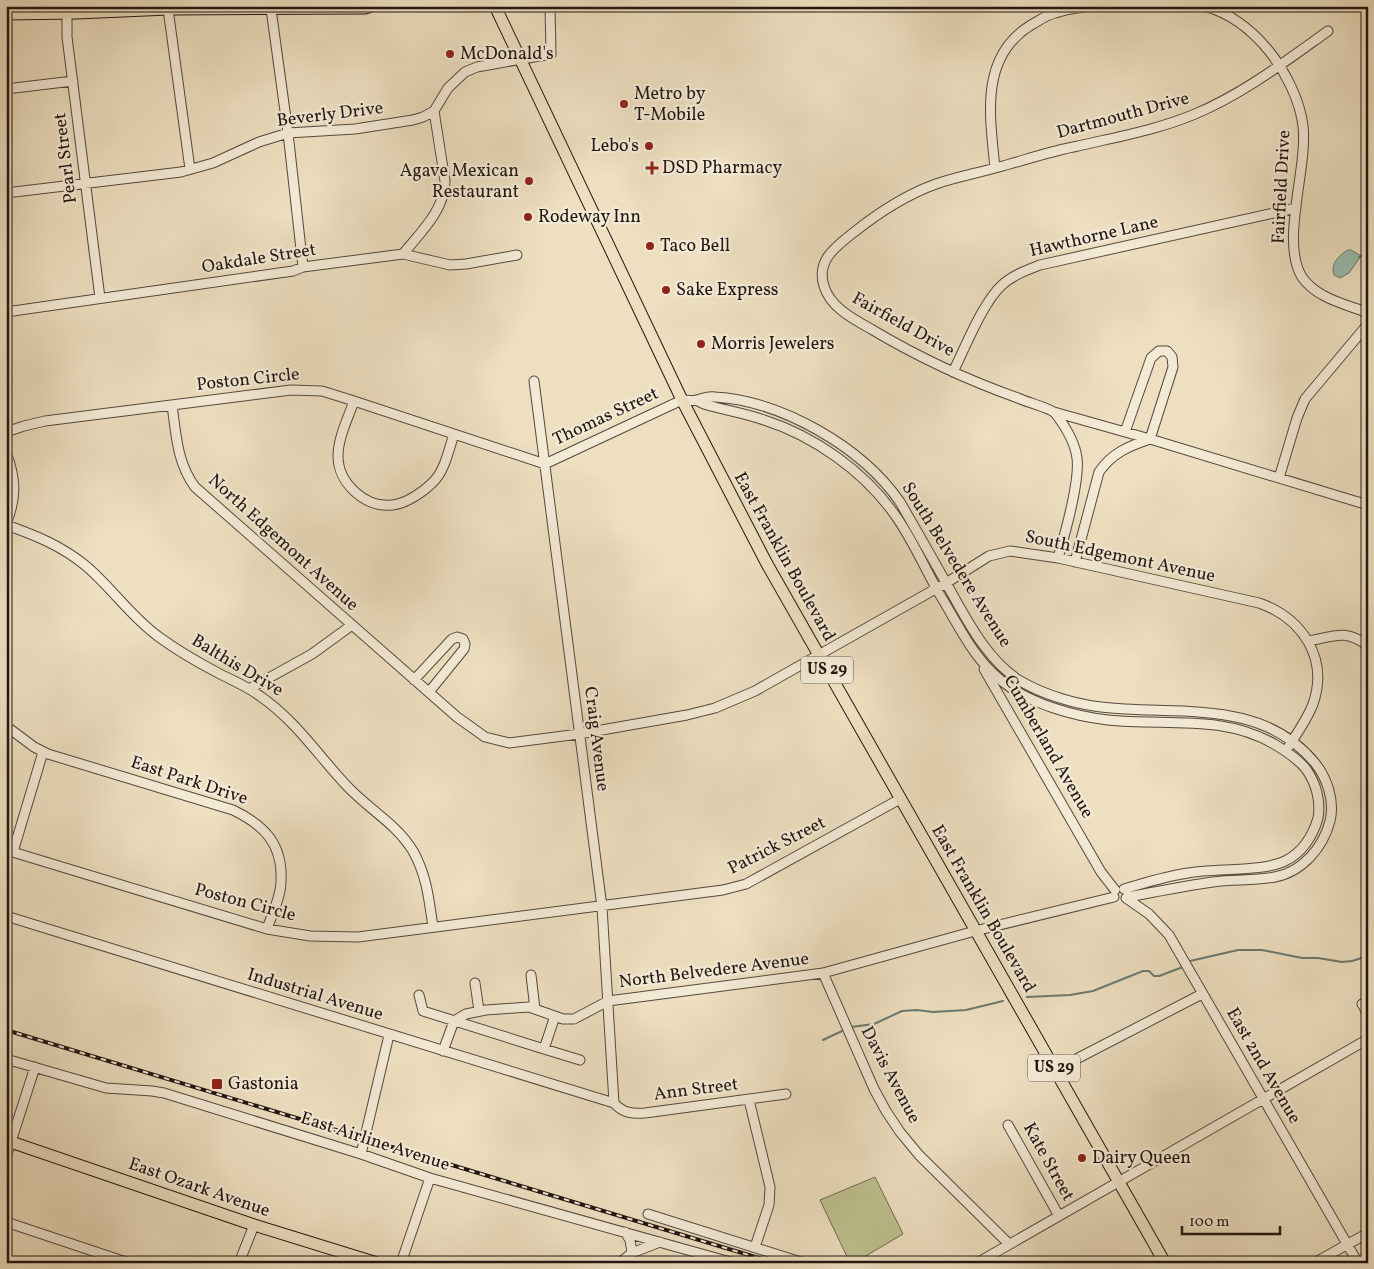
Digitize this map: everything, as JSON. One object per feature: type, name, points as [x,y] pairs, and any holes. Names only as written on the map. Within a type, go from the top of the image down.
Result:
[{"type":"main road","points":[[6,14],[168,9],[365,8],[372,6]]},
{"type":"main road","name":"East Franklin Boulevard","points":[[495,6],[682,400],[768,565],[818,656],[1165,1263]]},
{"type":"main road","name":"East Ozark Avenue","points":[[8,1141],[254,1225],[378,1263]]},
{"type":"street","points":[[403,254],[427,225],[443,196],[444,181],[434,111],[448,88],[465,72],[477,67],[551,54],[550,6]]},
{"type":"street","points":[[995,168],[990,99],[993,78],[1000,59],[1019,34],[1045,17],[1089,6]]},
{"type":"street","name":"Fairfield Drive","points":[[1204,6],[1218,11],[1245,27],[1261,40],[1280,65],[1297,102],[1303,126],[1303,150],[1296,208],[1294,248],[1295,261],[1303,277],[1321,294],[1368,313]]},
{"type":"street","points":[[168,9],[190,169]]},
{"type":"street","points":[[271,9],[288,133],[303,267]]},
{"type":"street","name":"Pearl Street","points":[[67,13],[67,37],[100,298]]},
{"type":"street","name":"Dartmouth Drive","points":[[995,168],[1065,148],[1166,125],[1223,101],[1280,65],[1328,31]]},
{"type":"street","points":[[6,89],[73,81]]},
{"type":"street","name":"Beverly Drive","points":[[6,193],[190,169],[213,163],[259,142],[288,133],[370,128],[413,120],[434,111]]},
{"type":"street","name":"Fairfield Drive","points":[[995,168],[941,182],[906,197],[838,244],[825,260],[822,270],[822,280],[830,299],[846,313],[908,351],[999,392],[1054,412],[1368,505]]},
{"type":"street","name":"Hawthorne Lane","points":[[953,372],[990,299],[1002,284],[1019,273],[1040,265],[1296,208]]},
{"type":"street","name":"Oakdale Street","points":[[6,312],[234,280],[303,267],[403,254],[450,265],[517,255]]},
{"type":"street","points":[[1279,478],[1297,418],[1305,399],[1368,324]]},
{"type":"street","points":[[1075,562],[1099,472],[1105,463],[1121,450],[1150,439],[1173,366],[1172,357],[1167,351],[1159,351],[1150,358],[1125,432]]},
{"type":"street","name":"Craig Avenue","points":[[534,381],[602,906],[614,1103]]},
{"type":"street","name":"Poston Circle","points":[[6,432],[45,422],[268,393],[306,390],[322,391],[545,464]]},
{"type":"street","name":"South Belvedere Avenue","points":[[682,400],[696,400],[704,396],[716,396],[736,399],[776,411],[832,439],[857,457],[894,493],[964,614],[987,649],[1006,670],[1023,682],[1041,691],[1102,707],[1226,714],[1265,726],[1305,752],[1318,767],[1326,781],[1331,814],[1320,844],[1309,858],[1294,870],[1276,877],[1214,882],[1121,894]]},
{"type":"street","name":"Thomas Street","points":[[545,464],[682,400]]},
{"type":"street","name":"South Belvedere Avenue","points":[[696,400],[704,404],[764,420],[784,428],[820,447],[854,471],[896,517],[979,660],[1010,687],[1035,700],[1068,712],[1108,720],[1212,724],[1252,733],[1286,751],[1299,761],[1308,772],[1318,794],[1319,813],[1310,839],[1299,852],[1275,865],[1188,873],[1121,894],[975,931],[823,973]]},
{"type":"street","points":[[354,401],[339,446],[339,468],[342,477],[355,492],[378,504],[397,504],[428,486],[439,475],[454,434]]},
{"type":"street","name":"North Edgemont Avenue","points":[[172,405],[177,445],[182,465],[195,487],[470,728],[492,740],[509,743],[579,734],[715,708],[742,698],[818,656]]},
{"type":"street","points":[[1054,412],[1074,444],[1077,467],[1058,558]]},
{"type":"street","points":[[6,452],[15,484],[14,497],[6,525]]},
{"type":"street","name":"Balthis Drive","points":[[6,525],[50,542],[71,554],[88,568],[123,606],[158,636],[203,664],[249,689],[290,720],[346,785],[389,822],[405,839],[413,851],[426,879],[433,927]]},
{"type":"street","name":"South Edgemont Avenue","points":[[818,656],[946,583],[989,556],[1010,551],[1058,558],[1259,603],[1274,609],[1293,622],[1308,641],[1314,655],[1317,671],[1316,692],[1311,709],[1286,751]]},
{"type":"street","name":"Cumberland Avenue","points":[[964,614],[979,660],[1100,872],[1121,894]]},
{"type":"street","points":[[249,689],[312,654],[352,625]]},
{"type":"street","points":[[1308,641],[1344,634],[1354,637],[1368,646]]},
{"type":"street","points":[[414,680],[452,639],[457,637],[462,639],[465,644],[464,649],[429,692]]},
{"type":"street","name":"East Park Drive","points":[[6,726],[43,752],[233,810],[256,822],[270,838],[280,864],[280,889],[267,929]]},
{"type":"street","points":[[10,851],[43,752]]},
{"type":"street","name":"Patrick Street","points":[[602,906],[723,890],[746,884],[900,799]]},
{"type":"street","name":"Poston Circle","points":[[10,851],[287,934],[337,938],[358,937],[602,906]]},
{"type":"street","name":"East 2nd Avenue","points":[[1121,894],[1148,914],[1168,935],[1358,1263]]},
{"type":"street","name":"Industrial Avenue","points":[[6,916],[614,1103]]},
{"type":"street","name":"North Belvedere Avenue","points":[[608,1001],[823,973]]},
{"type":"street","name":"Davis Avenue","points":[[823,973],[874,1089],[900,1132],[919,1155],[1009,1244]]},
{"type":"street","points":[[531,975],[535,1009]]},
{"type":"street","points":[[475,983],[479,1011]]},
{"type":"street","points":[[1055,1070],[1202,994]]},
{"type":"street","points":[[419,995],[423,1012],[580,1060]]},
{"type":"street","points":[[443,1051],[454,1021],[466,1014],[529,1006],[563,1019],[574,1019],[608,1001]]},
{"type":"street","points":[[1362,1004],[1368,1014]]},
{"type":"street","points":[[544,1048],[555,1016]]},
{"type":"street","points":[[361,1154],[389,1035]]},
{"type":"street","points":[[977,1263],[1368,1039]]},
{"type":"street","name":"East Airline Avenue","points":[[6,1059],[106,1088],[164,1093],[361,1154],[430,1178],[734,1263]]},
{"type":"street","points":[[6,1158],[8,1141],[35,1067]]},
{"type":"street","name":"Ann Street","points":[[614,1103],[622,1110],[633,1114],[786,1094]]},
{"type":"street","points":[[749,1100],[770,1187],[769,1205],[755,1247]]},
{"type":"street","name":"Kate Street","points":[[1008,1125],[1060,1216]]},
{"type":"street","points":[[401,1263],[430,1178]]},
{"type":"street","points":[[648,1214],[804,1263]]},
{"type":"street","points":[[6,1222],[130,1263]]},
{"type":"street","points":[[239,1263],[254,1225]]},
{"type":"street","points":[[625,1232],[630,1240],[632,1253]]},
{"type":"street","points":[[1314,1263],[1368,1233]]},
{"type":"street","points":[[619,1263],[632,1253],[661,1242]]},
{"type":"green space","points":[[875,1177],[903,1234],[854,1263],[850,1263],[820,1200]]},
{"type":"shaded area","points":[[1348,250],[1361,256],[1349,273],[1340,278],[1334,275],[1333,267],[1341,254]]},
{"type":"waterway","points":[[1359,257],[1368,253]]},
{"type":"waterway","points":[[1190,961],[1238,950],[1262,950],[1302,958],[1318,958],[1342,962],[1368,956]]},
{"type":"waterway","points":[[1027,997],[1070,995],[1093,991],[1143,971],[1149,971],[1154,976],[1159,976],[1183,967]]},
{"type":"waterway","points":[[851,1027],[874,1024],[902,1011],[966,1010],[1003,1001]]},
{"type":"waterway","points":[[823,1040],[842,1031]]},
{"type":"railway","points":[[6,1030],[775,1263]]},
{"type":"place","name":"McDonald's","points":[[450,54]]},
{"type":"place","name":"Metro by T-Mobile","points":[[624,104]]},
{"type":"place","name":"Lebo's","points":[[649,146]]},
{"type":"place","name":"DSD Pharmacy","points":[[652,168]]},
{"type":"place","name":"Agave Mexican Restaurant","points":[[529,181]]},
{"type":"place","name":"Rodeway Inn","points":[[528,217]]},
{"type":"place","name":"Taco Bell","points":[[650,246]]},
{"type":"place","name":"Sake Express","points":[[666,290]]},
{"type":"place","name":"Morris Jewelers","points":[[701,344]]},
{"type":"place","name":"Gastonia","points":[[217,1084]]},
{"type":"place","name":"Dairy Queen","points":[[1082,1158]]}]
